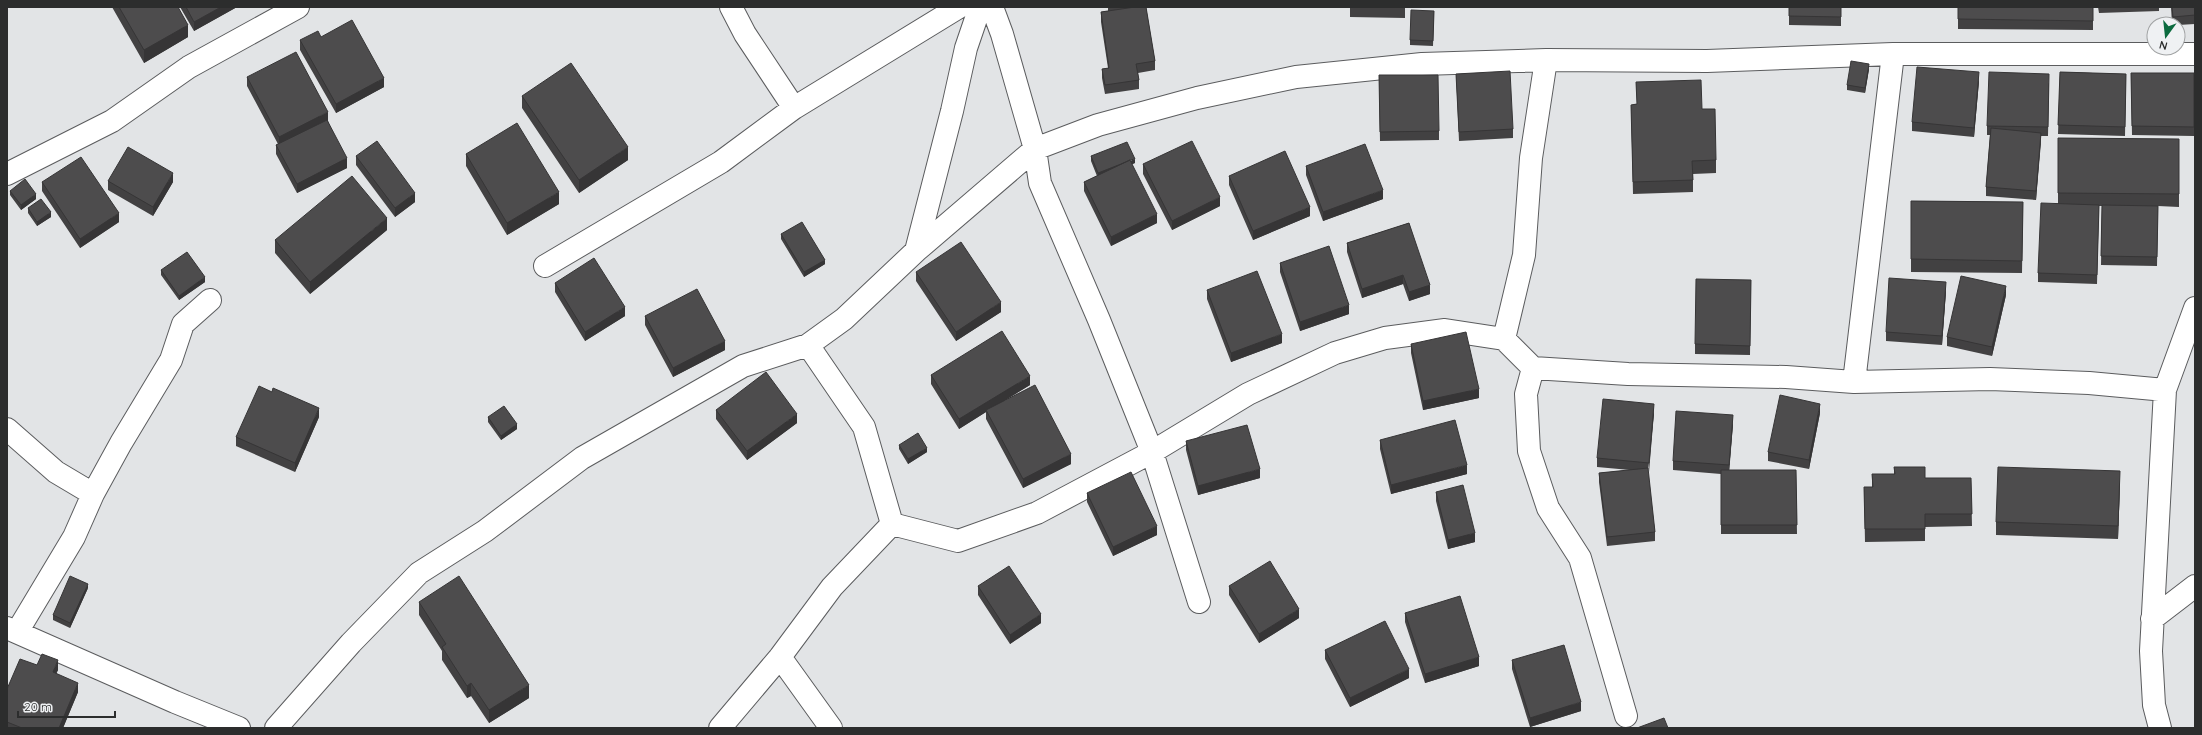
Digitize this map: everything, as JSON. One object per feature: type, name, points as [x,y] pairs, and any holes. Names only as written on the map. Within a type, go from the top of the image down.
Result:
[{"type":"street","points":[[7,174],[112,121],[189,67],[298,7]]},
{"type":"street","points":[[731,7],[745,34],[794,108]]},
{"type":"street","points":[[545,266],[721,162],[794,108],[959,7]]},
{"type":"street","points":[[916,251],[952,111],[966,48],[980,7]]},
{"type":"street","points":[[992,7],[1002,34],[1035,149],[1040,183],[1099,320],[1152,452],[1199,602]]},
{"type":"street","points":[[276,728],[345,648],[419,574],[485,531],[582,458],[742,366],[808,345],[844,319],[916,251],[1035,149],[1098,125],[1197,98],[1296,77],[1422,64],[1546,60],[1707,61],[1894,54],[2195,54]]},
{"type":"street","points":[[1854,382],[1894,54]]},
{"type":"street","points":[[1504,339],[1524,255],[1531,158],[1546,60]]},
{"type":"street","points":[[210,300],[183,324],[171,360],[121,443],[93,494],[74,537],[12,630],[175,702],[240,728]]},
{"type":"street","points":[[2160,728],[2154,705],[2151,651],[2165,390],[2195,308]]},
{"type":"street","points":[[892,524],[958,541],[1037,513],[1152,452],[1248,394],[1335,353],[1385,338],[1445,330],[1504,339],[1533,368],[1628,374],[1786,377],[1854,382],[1990,379],[2089,383],[2165,390]]},
{"type":"street","points":[[808,345],[864,427],[892,524]]},
{"type":"street","points":[[1533,368],[1526,394],[1529,451],[1548,508],[1580,558],[1626,716]]},
{"type":"street","points":[[7,430],[56,472],[93,494]]},
{"type":"street","points":[[720,728],[780,657],[832,588],[892,524]]},
{"type":"street","points":[[2152,619],[2195,586]]},
{"type":"street","points":[[780,657],[831,728]]},
{"type":"building","points":[[119,7],[178,7],[188,25],[144,50]]},
{"type":"building","points":[[186,7],[221,7],[194,22]]},
{"type":"building","points":[[1135,7],[1146,7],[1155,61],[1136,64],[1139,80],[1105,85],[1102,69],[1109,68],[1101,12]]},
{"type":"building","points":[[1789,7],[1841,7],[1841,17],[1789,16]]},
{"type":"building","points":[[1958,7],[2093,7],[2093,21],[1958,19]]},
{"type":"building","points":[[2172,7],[2195,7],[2195,15],[2173,16]]},
{"type":"building","points":[[1411,10],[1434,11],[1433,41],[1410,40]]},
{"type":"building","points":[[352,20],[384,78],[336,104],[300,40],[318,31],[321,37]]},
{"type":"building","points":[[296,52],[328,112],[279,137],[247,77]]},
{"type":"building","points":[[1851,61],[1869,64],[1865,88],[1847,85]]},
{"type":"building","points":[[571,63],[628,147],[579,180],[522,96]]},
{"type":"building","points":[[1917,67],[1979,72],[1974,128],[1912,122]]},
{"type":"building","points":[[1510,71],[1513,129],[1459,132],[1456,74]]},
{"type":"building","points":[[1989,72],[2049,74],[2048,127],[1987,126]]},
{"type":"building","points":[[2060,72],[2126,74],[2125,127],[2058,125]]},
{"type":"building","points":[[2131,73],[2194,73],[2194,127],[2132,126]]},
{"type":"building","points":[[1379,75],[1438,75],[1439,131],[1380,132]]},
{"type":"building","points":[[1701,80],[1702,109],[1715,109],[1716,160],[1692,161],[1693,180],[1633,182],[1631,105],[1637,104],[1636,82]]},
{"type":"building","points":[[327,120],[347,158],[297,184],[276,145]]},
{"type":"building","points":[[517,123],[559,192],[507,223],[466,154]]},
{"type":"building","points":[[1991,128],[2041,133],[2036,191],[1986,187]]},
{"type":"building","points":[[2058,138],[2179,139],[2179,194],[2058,193]]},
{"type":"building","points":[[377,141],[415,193],[395,208],[356,156]]},
{"type":"building","points":[[1192,141],[1220,197],[1172,221],[1143,164]]},
{"type":"building","points":[[1127,142],[1135,159],[1098,173],[1091,156]]},
{"type":"building","points":[[1365,144],[1383,190],[1323,212],[1306,166]]},
{"type":"building","points":[[128,147],[173,173],[153,207],[108,181]]},
{"type":"building","points":[[1285,151],[1310,207],[1253,231],[1229,176]]},
{"type":"building","points":[[81,157],[119,213],[80,239],[42,182]]},
{"type":"building","points":[[1130,160],[1157,214],[1111,237],[1084,182]]},
{"type":"building","points":[[352,176],[387,218],[310,282],[275,240]]},
{"type":"building","points":[[25,179],[36,194],[21,205],[10,191]]},
{"type":"building","points":[[41,199],[51,212],[37,222],[28,208]]},
{"type":"building","points":[[1911,201],[2023,202],[2022,261],[1911,259]]},
{"type":"building","points":[[2041,203],[2099,205],[2097,275],[2038,273]]},
{"type":"building","points":[[2102,205],[2158,206],[2157,257],[2101,256]]},
{"type":"building","points":[[802,222],[825,260],[804,272],[781,234]]},
{"type":"building","points":[[1409,223],[1430,285],[1409,292],[1403,275],[1362,289],[1347,243]]},
{"type":"building","points":[[961,242],[1001,302],[956,332],[916,272]]},
{"type":"building","points":[[1329,246],[1349,305],[1300,322],[1280,263]]},
{"type":"building","points":[[187,252],[205,277],[179,296],[161,270]]},
{"type":"building","points":[[594,258],[625,307],[585,332],[555,283]]},
{"type":"building","points":[[1257,271],[1282,334],[1231,353],[1207,290]]},
{"type":"building","points":[[1961,276],[2006,286],[1992,347],[1947,337]]},
{"type":"building","points":[[1889,278],[1946,282],[1942,336],[1886,332]]},
{"type":"building","points":[[1696,279],[1751,280],[1750,346],[1695,344]]},
{"type":"building","points":[[697,289],[725,341],[673,368],[645,316]]},
{"type":"building","points":[[1002,331],[1030,376],[959,419],[931,375]]},
{"type":"building","points":[[1466,332],[1479,389],[1423,401],[1411,344]]},
{"type":"building","points":[[766,372],[797,414],[747,451],[716,410]]},
{"type":"building","points":[[1035,385],[1071,454],[1023,479],[986,410]]},
{"type":"building","points":[[259,386],[272,392],[273,388],[319,408],[295,463],[236,437]]},
{"type":"building","points":[[1780,395],[1820,404],[1809,460],[1768,452]]},
{"type":"building","points":[[1603,399],[1654,404],[1649,463],[1597,458]]},
{"type":"building","points":[[504,406],[517,424],[501,436],[488,417]]},
{"type":"building","points":[[1676,411],[1733,415],[1729,465],[1673,461]]},
{"type":"building","points":[[1455,420],[1467,465],[1391,485],[1380,440]]},
{"type":"building","points":[[1247,425],[1260,469],[1198,486],[1186,441]]},
{"type":"building","points":[[918,433],[927,448],[908,459],[899,445]]},
{"type":"building","points":[[1894,467],[1925,467],[1925,478],[1971,478],[1972,514],[1925,514],[1925,529],[1865,529],[1864,487],[1873,487],[1872,474],[1895,474]]},
{"type":"building","points":[[1998,467],[2120,471],[2118,526],[1996,522]]},
{"type":"building","points":[[1648,468],[1655,532],[1607,537],[1599,473]]},
{"type":"building","points":[[1721,470],[1796,470],[1797,525],[1721,525]]},
{"type":"building","points":[[1131,472],[1157,526],[1113,547],[1087,493]]},
{"type":"building","points":[[1463,485],[1475,533],[1448,540],[1436,492]]},
{"type":"building","points":[[1270,561],[1299,609],[1259,634],[1229,586]]},
{"type":"building","points":[[1009,566],[1041,614],[1010,635],[978,586]]},
{"type":"building","points":[[70,576],[88,584],[70,623],[53,615]]},
{"type":"building","points":[[459,576],[529,685],[489,710],[471,683],[467,686],[442,647],[446,644],[419,602]]},
{"type":"building","points":[[1460,596],[1479,657],[1425,674],[1405,613]]},
{"type":"building","points":[[1385,621],[1409,669],[1350,698],[1325,650]]},
{"type":"building","points":[[1564,645],[1581,702],[1530,718],[1512,660]]},
{"type":"building","points":[[42,654],[58,660],[53,672],[78,683],[59,728],[22,728],[7,722],[7,689],[20,659],[37,665]]},
{"type":"building","points":[[1664,718],[1668,728],[1637,728]]}]
